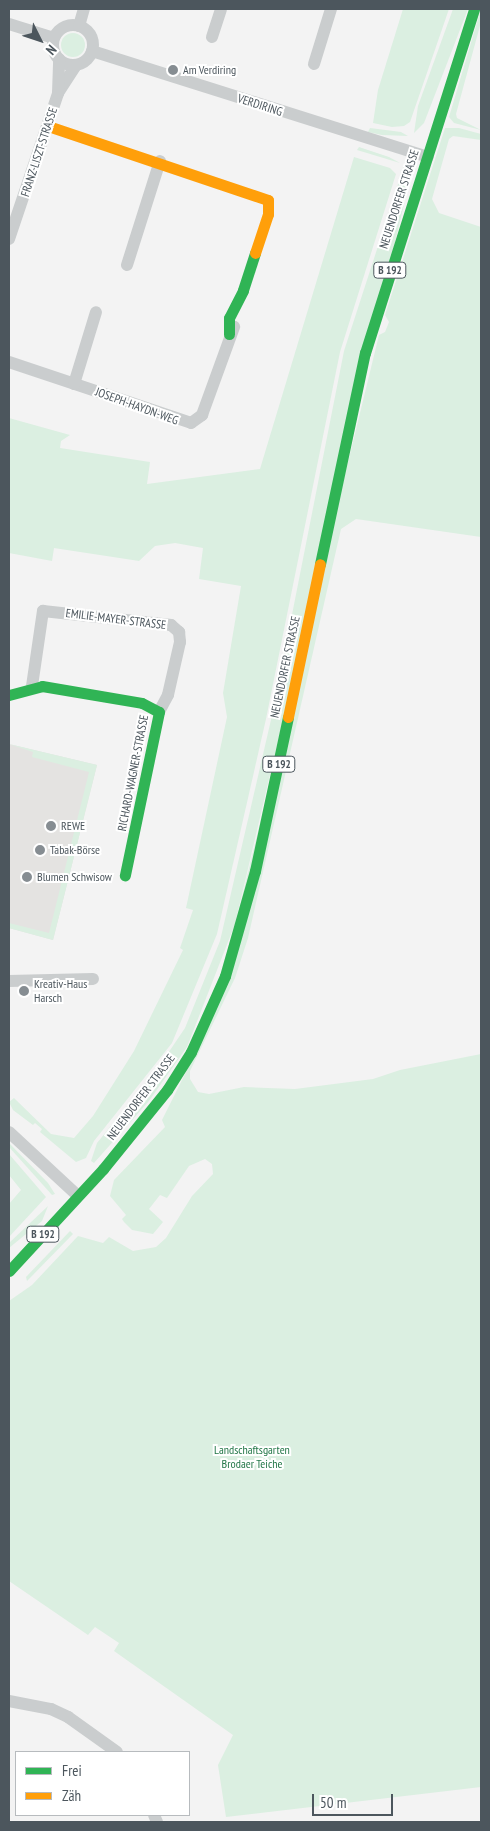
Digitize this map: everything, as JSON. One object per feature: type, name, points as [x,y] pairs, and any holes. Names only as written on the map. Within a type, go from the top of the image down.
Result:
[{"type":"main road","name":"NEUENDORFER STRASSE","points":[[9,1271],[119,1150],[174,1079],[208,1016],[234,951],[277,774],[365,353],[474,9]]},
{"type":"main road","points":[[48,126],[160,161],[258,194],[268,200],[268,214],[243,290]]},
{"type":"main road","points":[[9,695],[32,686]]},
{"type":"main road","name":"RICHARD-WAGNER-STRASSE","points":[[32,686],[142,703],[159,712],[125,875]]},
{"type":"street","points":[[79,26],[84,9]]},
{"type":"street","points":[[212,37],[221,9]]},
{"type":"street","points":[[314,64],[331,9]]},
{"type":"street","points":[[9,24],[54,38]]},
{"type":"street","points":[[66,26],[79,26],[91,36],[92,51],[87,60],[76,65],[59,59],[54,49],[54,38],[66,26]]},
{"type":"street","name":"VERDIRING","points":[[92,51],[428,157]]},
{"type":"street","name":"FRANZ-LISZT-STRASSE","points":[[9,239],[58,93],[59,59]]},
{"type":"street","name":"FRANZ-LISZT-STRASSE","points":[[58,93],[76,65]]},
{"type":"street","points":[[127,265],[160,161]]},
{"type":"street","name":"JOSEPH-HAYDN-WEG","points":[[9,362],[185,423],[195,422],[204,409],[229,334],[241,310],[243,290]]},
{"type":"street","points":[[74,384],[96,312]]},
{"type":"street","name":"EMILIE-MAYER-STRASSE","points":[[32,686],[44,611],[171,625],[179,632],[180,642],[168,695],[159,712]]},
{"type":"street","points":[[9,981],[93,979]]},
{"type":"street","points":[[9,1132],[78,1196]]},
{"type":"street","points":[[9,1701],[51,1709],[68,1716],[116,1751]]},
{"type":"shaded area","points":[[9,744],[97,765],[53,940],[9,928]]},
{"type":"green space","points":[[403,9],[449,9],[410,122],[404,126],[392,127],[373,123],[378,90]]},
{"type":"green space","points":[[453,9],[468,9],[424,123],[414,133],[418,106]]},
{"type":"green space","points":[[481,9],[481,22],[456,114],[457,118],[481,130],[454,123],[449,117]]},
{"type":"green space","points":[[73,33],[82,36],[85,45],[82,54],[73,57],[64,54],[61,45],[64,36]]},
{"type":"green space","points":[[370,128],[401,132],[408,136],[382,135],[368,132]]},
{"type":"green space","name":"Landschaftsgarten Brodaer Teiche","points":[[445,128],[459,128],[481,134],[481,140],[453,136],[449,139],[432,199],[439,213],[481,227],[481,537],[356,519],[341,529],[248,938],[235,978],[190,1071],[190,1079],[198,1092],[209,1094],[244,1087],[295,1089],[373,1079],[400,1070],[481,1054],[481,1787],[226,1817],[218,1765],[233,1735],[114,1651],[119,1643],[95,1627],[88,1635],[9,1581],[9,1301],[32,1285],[78,1236],[103,1243],[109,1237],[133,1251],[156,1247],[166,1238],[192,1196],[213,1174],[212,1164],[205,1159],[189,1166],[167,1198],[160,1195],[149,1209],[163,1222],[153,1234],[132,1230],[122,1219],[126,1215],[110,1196],[114,1180],[165,1127],[162,1120],[212,1020],[379,335],[385,332],[389,322],[385,315]]},
{"type":"green space","points":[[359,147],[389,157],[400,163],[357,150]]},
{"type":"green space","points":[[354,157],[390,168],[396,174],[340,352],[266,719],[217,934],[172,1043],[94,1141],[86,1158],[76,1162],[40,1132],[42,1129],[35,1123],[33,1125],[13,1110],[9,1102],[14,1098],[51,1134],[74,1138],[93,1116],[134,1051],[183,950],[180,948],[193,910],[186,908],[227,717],[223,693],[241,586],[199,579],[203,548],[175,543],[155,546],[139,561],[54,548],[52,561],[9,553],[9,418],[70,435],[61,441],[60,448],[150,462],[147,484],[260,469]]},
{"type":"green space","points":[[404,166],[409,183],[235,924],[187,1047],[149,1101],[94,1163],[91,1161],[97,1143],[156,1071],[185,1028],[220,941],[273,711],[344,351]]},
{"type":"green space","points":[[9,744],[97,765],[53,940],[9,928],[9,923],[49,933],[89,772],[32,757],[33,752]]},
{"type":"green space","points":[[9,1143],[48,1183],[55,1194],[52,1195],[9,1147]]},
{"type":"green space","points":[[9,1154],[46,1197],[9,1237],[9,1204],[21,1190],[9,1175]]},
{"type":"green space","points":[[48,1206],[42,1221],[9,1248],[9,1243]]},
{"type":"green space","points":[[70,1231],[73,1234],[27,1281],[26,1277]]},
{"type":"traffic: fast","points":[[320,564],[365,353],[474,9]]},
{"type":"traffic: fast","points":[[229,334],[229,318],[243,290],[255,253]]},
{"type":"traffic: fast","points":[[9,695],[42,686],[142,703],[159,712],[125,875]]},
{"type":"traffic: fast","points":[[9,1271],[103,1169],[167,1090],[191,1052],[225,976],[255,871],[288,717]]},
{"type":"traffic: slow","points":[[48,126],[268,200],[268,214],[255,253]]},
{"type":"traffic: slow","points":[[288,717],[320,564]]},
{"type":"place","name":"Am Verdiring","points":[[173,70]]},
{"type":"place","name":"REWE","points":[[51,826]]},
{"type":"place","name":"Tabak-Börse","points":[[40,850]]},
{"type":"place","name":"Blumen Schwisow","points":[[27,877]]},
{"type":"place","name":"Kreativ-Haus Harsch","points":[[24,991]]}]
